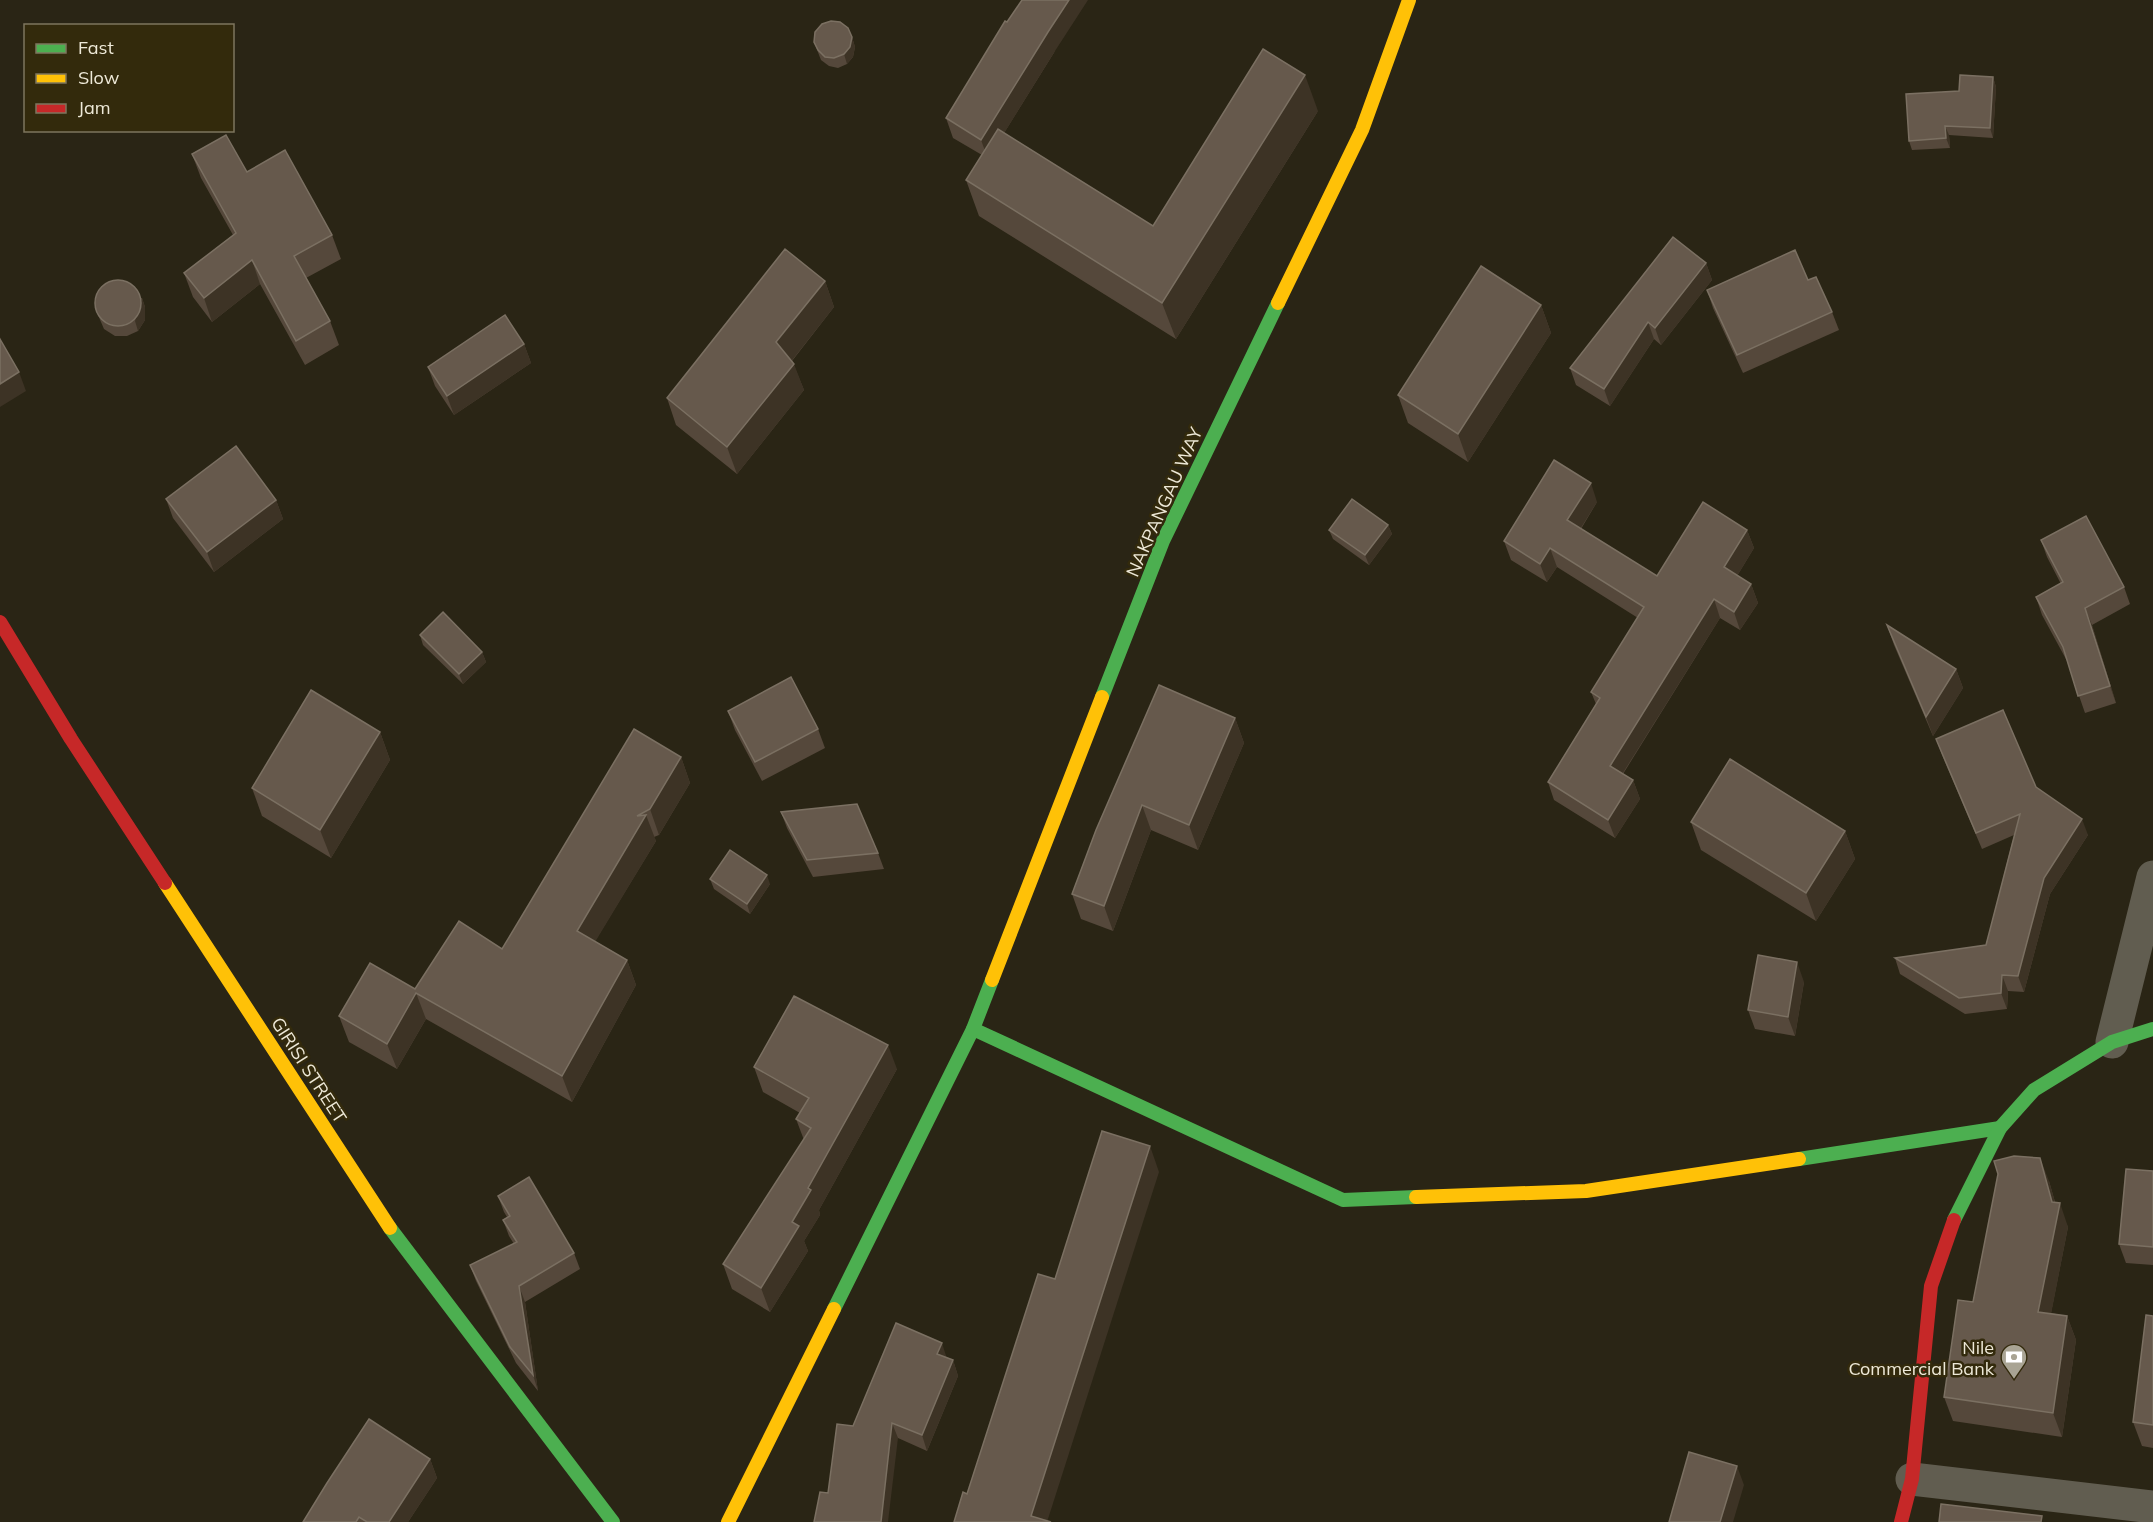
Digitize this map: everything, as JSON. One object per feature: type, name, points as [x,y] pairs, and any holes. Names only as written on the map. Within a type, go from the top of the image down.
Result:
[{"type":"street","name":"NAKPANGAU WAY","points":[[728,1522],[973,1029],[1163,541],[1362,130],[1409,0]]},
{"type":"street","name":"GIRISI STREET","points":[[0,622],[78,748],[389,1227],[613,1522]]},
{"type":"street","points":[[2112,1042],[2153,877]]},
{"type":"street","points":[[973,1029],[1343,1200],[1586,1191],[2000,1128]]},
{"type":"street","points":[[1901,1522],[1912,1479],[1930,1286],[1958,1210],[2000,1128],[2034,1090],[2112,1042],[2153,1029]]},
{"type":"street","points":[[1912,1479],[2153,1507]]},
{"type":"building","points":[[1022,0],[1069,0],[981,140],[946,118],[1005,21],[1007,22]]},
{"type":"building","points":[[831,21],[840,22],[848,28],[852,37],[850,47],[844,54],[834,58],[825,57],[814,42],[815,32],[822,24]]},
{"type":"building","points":[[1263,49],[1305,75],[1162,303],[966,180],[998,129],[1153,226]]},
{"type":"building","points":[[1960,75],[1993,77],[1990,128],[1945,126],[1946,138],[1909,141],[1906,94],[1959,91]]},
{"type":"building","points":[[226,135],[247,172],[285,150],[332,235],[294,256],[330,321],[296,341],[252,260],[204,298],[184,273],[236,233],[192,154]]},
{"type":"building","points":[[1673,237],[1706,263],[1655,328],[1648,322],[1604,389],[1570,368]]},
{"type":"building","points":[[785,249],[825,281],[776,342],[794,364],[727,447],[667,398]]},
{"type":"building","points":[[1795,250],[1808,280],[1816,277],[1832,312],[1737,355],[1707,290]]},
{"type":"building","points":[[1481,266],[1541,305],[1458,434],[1398,395]]},
{"type":"building","points":[[118,280],[127,281],[135,286],[140,294],[140,312],[135,320],[127,325],[118,326],[109,325],[101,320],[96,312],[95,303],[96,294],[101,286],[109,281]]},
{"type":"building","points":[[505,315],[524,344],[447,396],[428,367]]},
{"type":"building","points":[[0,339],[19,372],[0,384]]},
{"type":"building","points":[[236,446],[276,500],[207,552],[166,499]]},
{"type":"building","points":[[1554,460],[1591,483],[1567,520],[1657,576],[1703,502],[1747,530],[1724,567],[1751,584],[1734,612],[1714,599],[1610,766],[1633,780],[1608,820],[1548,782],[1600,698],[1591,692],[1644,607],[1550,548],[1540,564],[1504,541]]},
{"type":"building","points":[[1352,499],[1388,525],[1365,555],[1329,530]]},
{"type":"building","points":[[2086,516],[2124,587],[2085,608],[2110,686],[2078,696],[2063,647],[2036,597],[2063,582],[2041,540]]},
{"type":"building","points":[[443,612],[482,652],[459,674],[420,635]]},
{"type":"building","points":[[1887,625],[1956,669],[1926,717]]},
{"type":"building","points":[[791,677],[818,729],[755,762],[728,711]]},
{"type":"building","points":[[1159,685],[1235,718],[1189,825],[1142,805],[1104,906],[1072,894],[1096,830]]},
{"type":"building","points":[[311,690],[380,732],[320,830],[252,788]]},
{"type":"building","points":[[2003,710],[2036,787],[2082,819],[2044,878],[2018,976],[2002,975],[2001,993],[1959,998],[1895,958],[1986,945],[2020,814],[1976,833],[1936,739]]},
{"type":"building","points":[[634,729],[681,757],[650,809],[637,816],[646,815],[577,931],[627,960],[562,1076],[416,993],[387,1044],[339,1016],[370,963],[415,989],[459,921],[502,949]]},
{"type":"building","points":[[1730,759],[1845,831],[1806,893],[1691,822]]},
{"type":"building","points":[[857,804],[878,853],[807,860],[781,812]]},
{"type":"building","points":[[730,850],[767,875],[747,904],[710,879]]},
{"type":"building","points":[[1758,955],[1797,962],[1788,1017],[1748,1010]]},
{"type":"building","points":[[794,996],[888,1045],[808,1188],[811,1190],[792,1222],[799,1226],[761,1288],[723,1264],[811,1128],[796,1119],[809,1098],[754,1067]]},
{"type":"building","points":[[1102,1131],[1150,1146],[1031,1516],[1051,1522],[954,1522],[963,1492],[967,1494],[1038,1274],[1055,1279]]},
{"type":"building","points":[[2014,1156],[2040,1158],[2052,1202],[2060,1203],[2038,1312],[2067,1316],[2053,1413],[1944,1397],[1958,1300],[1973,1302],[1998,1174],[1994,1161]]},
{"type":"building","points":[[2126,1169],[2153,1171],[2153,1247],[2119,1244]]},
{"type":"building","points":[[529,1177],[574,1253],[519,1286],[533,1375],[510,1347],[470,1265],[517,1242],[503,1220],[510,1216],[498,1196]]},
{"type":"building","points":[[2146,1315],[2153,1316],[2153,1425],[2133,1422]]},
{"type":"building","points":[[896,1323],[942,1343],[937,1354],[953,1360],[922,1435],[892,1423],[881,1522],[814,1522],[820,1492],[828,1493],[837,1424],[853,1426]]},
{"type":"building","points":[[369,1419],[430,1459],[389,1522],[367,1522],[359,1517],[356,1522],[303,1522],[327,1483]]},
{"type":"building","points":[[1689,1452],[1737,1466],[1720,1522],[1669,1522]]},
{"type":"building","points":[[1941,1504],[2042,1516],[2041,1522],[1939,1522]]},
{"type":"traffic: fast","points":[[1102,697],[1163,541],[1278,303]]},
{"type":"traffic: fast","points":[[834,1309],[973,1029],[992,980]]},
{"type":"traffic: fast","points":[[973,1029],[1343,1200],[1416,1197]]},
{"type":"traffic: fast","points":[[1954,1220],[2000,1128],[2034,1090],[2112,1042],[2153,1029]]},
{"type":"traffic: fast","points":[[1799,1159],[2000,1128]]},
{"type":"traffic: fast","points":[[390,1228],[613,1522]]},
{"type":"traffic: slow","points":[[1278,303],[1362,130],[1409,0]]},
{"type":"traffic: slow","points":[[992,980],[1102,697]]},
{"type":"traffic: slow","points":[[165,883],[390,1228]]},
{"type":"traffic: slow","points":[[1416,1197],[1586,1191],[1799,1159]]},
{"type":"traffic: slow","points":[[728,1522],[834,1309]]},
{"type":"traffic: jam","points":[[0,622],[71,739],[165,883]]},
{"type":"traffic: jam","points":[[1901,1522],[1912,1479],[1931,1286],[1954,1220]]},
{"type":"place","name":"Nile Commercial Bank","points":[[2014,1380]]}]
